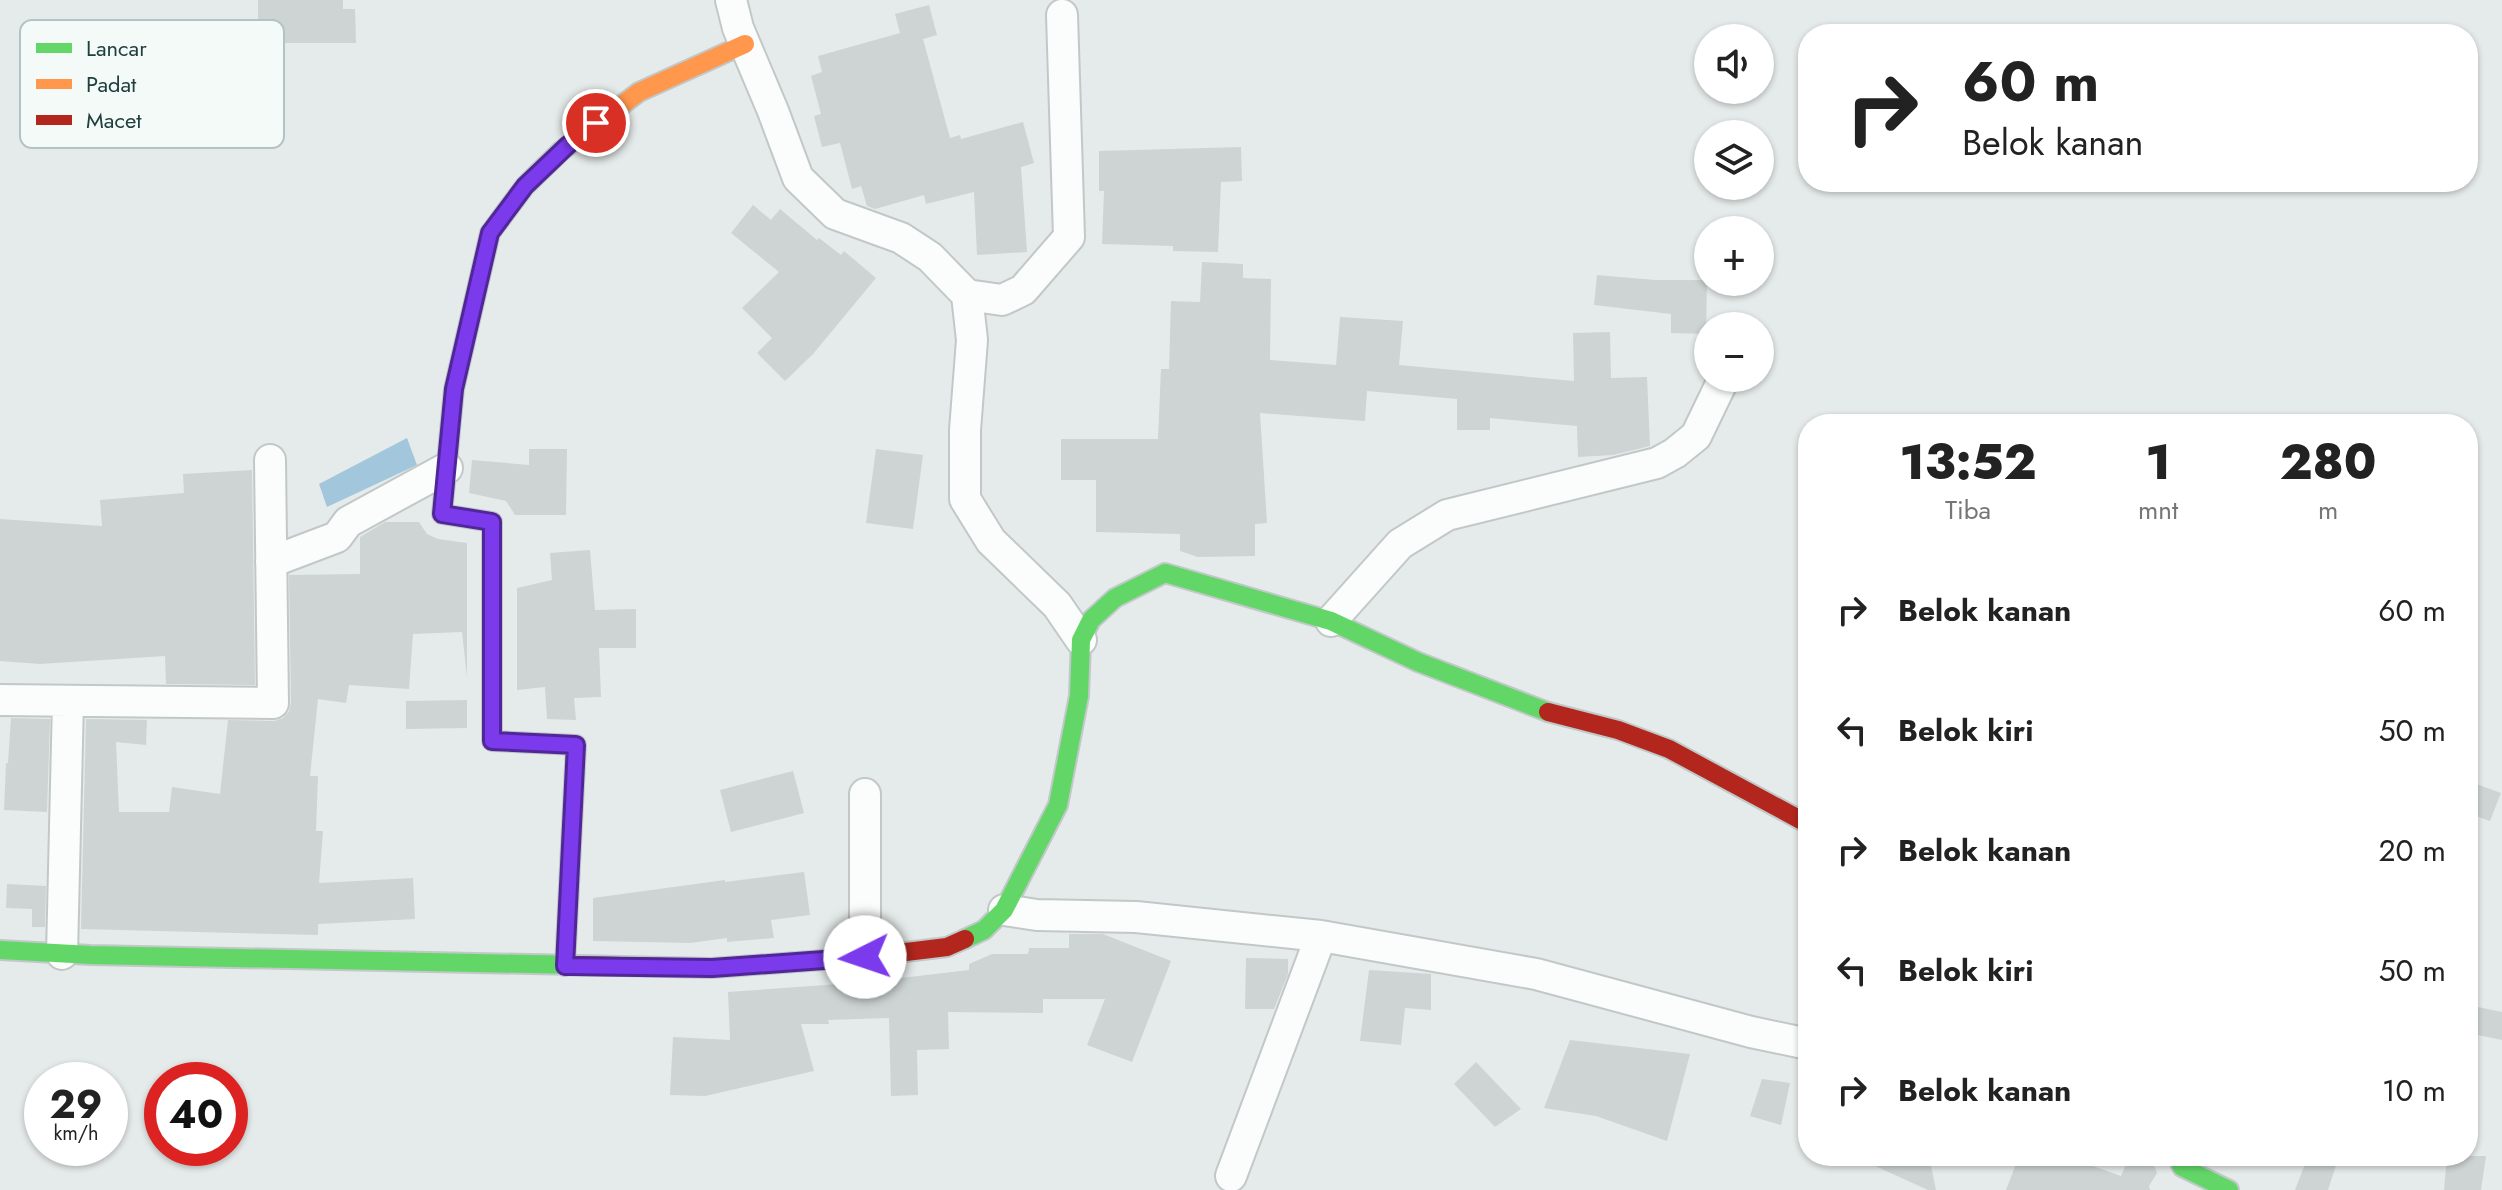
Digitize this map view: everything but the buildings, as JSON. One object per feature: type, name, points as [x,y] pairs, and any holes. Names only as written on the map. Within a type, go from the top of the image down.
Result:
[{"type":"street","points":[[731,0],[798,178],[835,214],[901,238],[930,257],[967,295],[1002,300],[1023,290],[1069,237],[1062,15]]},
{"type":"street","points":[[565,966],[576,745],[492,741],[492,522],[442,514],[454,389],[490,233],[525,186],[568,145],[639,92],[745,44]]},
{"type":"street","points":[[967,295],[972,340],[965,430],[965,499],[991,541],[1057,605],[1081,640]]},
{"type":"street","points":[[1331,621],[1400,544],[1447,515],[1657,463],[1696,436],[1717,392]]},
{"type":"street","points":[[0,700],[273,703],[270,460]]},
{"type":"street","points":[[271,562],[337,537],[348,522],[447,468]]},
{"type":"street","points":[[0,950],[62,954],[712,968],[865,957],[947,947],[984,930],[1004,910],[1058,805],[1079,696],[1081,640],[1091,620],[1115,598],[1165,573],[1331,621],[1418,662],[1536,709],[1618,730],[1669,749],[1798,819]]},
{"type":"street","points":[[62,954],[68,701]]},
{"type":"street","points":[[865,794],[865,957]]},
{"type":"street","points":[[1004,910],[1037,915],[1136,917],[1321,936],[1536,974],[1798,1042]]},
{"type":"street","points":[[1231,1176],[1321,936]]},
{"type":"street","points":[[2187,1166],[2229,1190]]},
{"type":"water","points":[[407,438],[417,465],[327,507],[319,484]]},
{"type":"traffic: fast","points":[[561,151],[525,186],[490,233],[454,389],[442,514],[492,522],[492,741],[576,745],[565,966]]},
{"type":"traffic: fast","points":[[965,939],[984,930],[1004,910],[1058,805],[1079,696],[1081,640],[1091,620],[1115,598],[1165,573],[1331,621],[1418,662],[1548,712]]},
{"type":"traffic: fast","points":[[0,950],[91,955],[576,965]]},
{"type":"traffic: fast","points":[[2182,1166],[2229,1190]]},
{"type":"traffic: slow","points":[[561,151],[639,92],[745,44]]},
{"type":"traffic: jam","points":[[1548,712],[1618,730],[1669,749],[1798,819]]},
{"type":"traffic: jam","points":[[576,965],[712,968],[865,957],[947,947],[965,939]]},
{"type":"route","points":[[596,123],[525,186],[490,233],[454,389],[442,514],[492,522],[492,741],[576,745],[565,966],[712,968],[865,957]]}]
